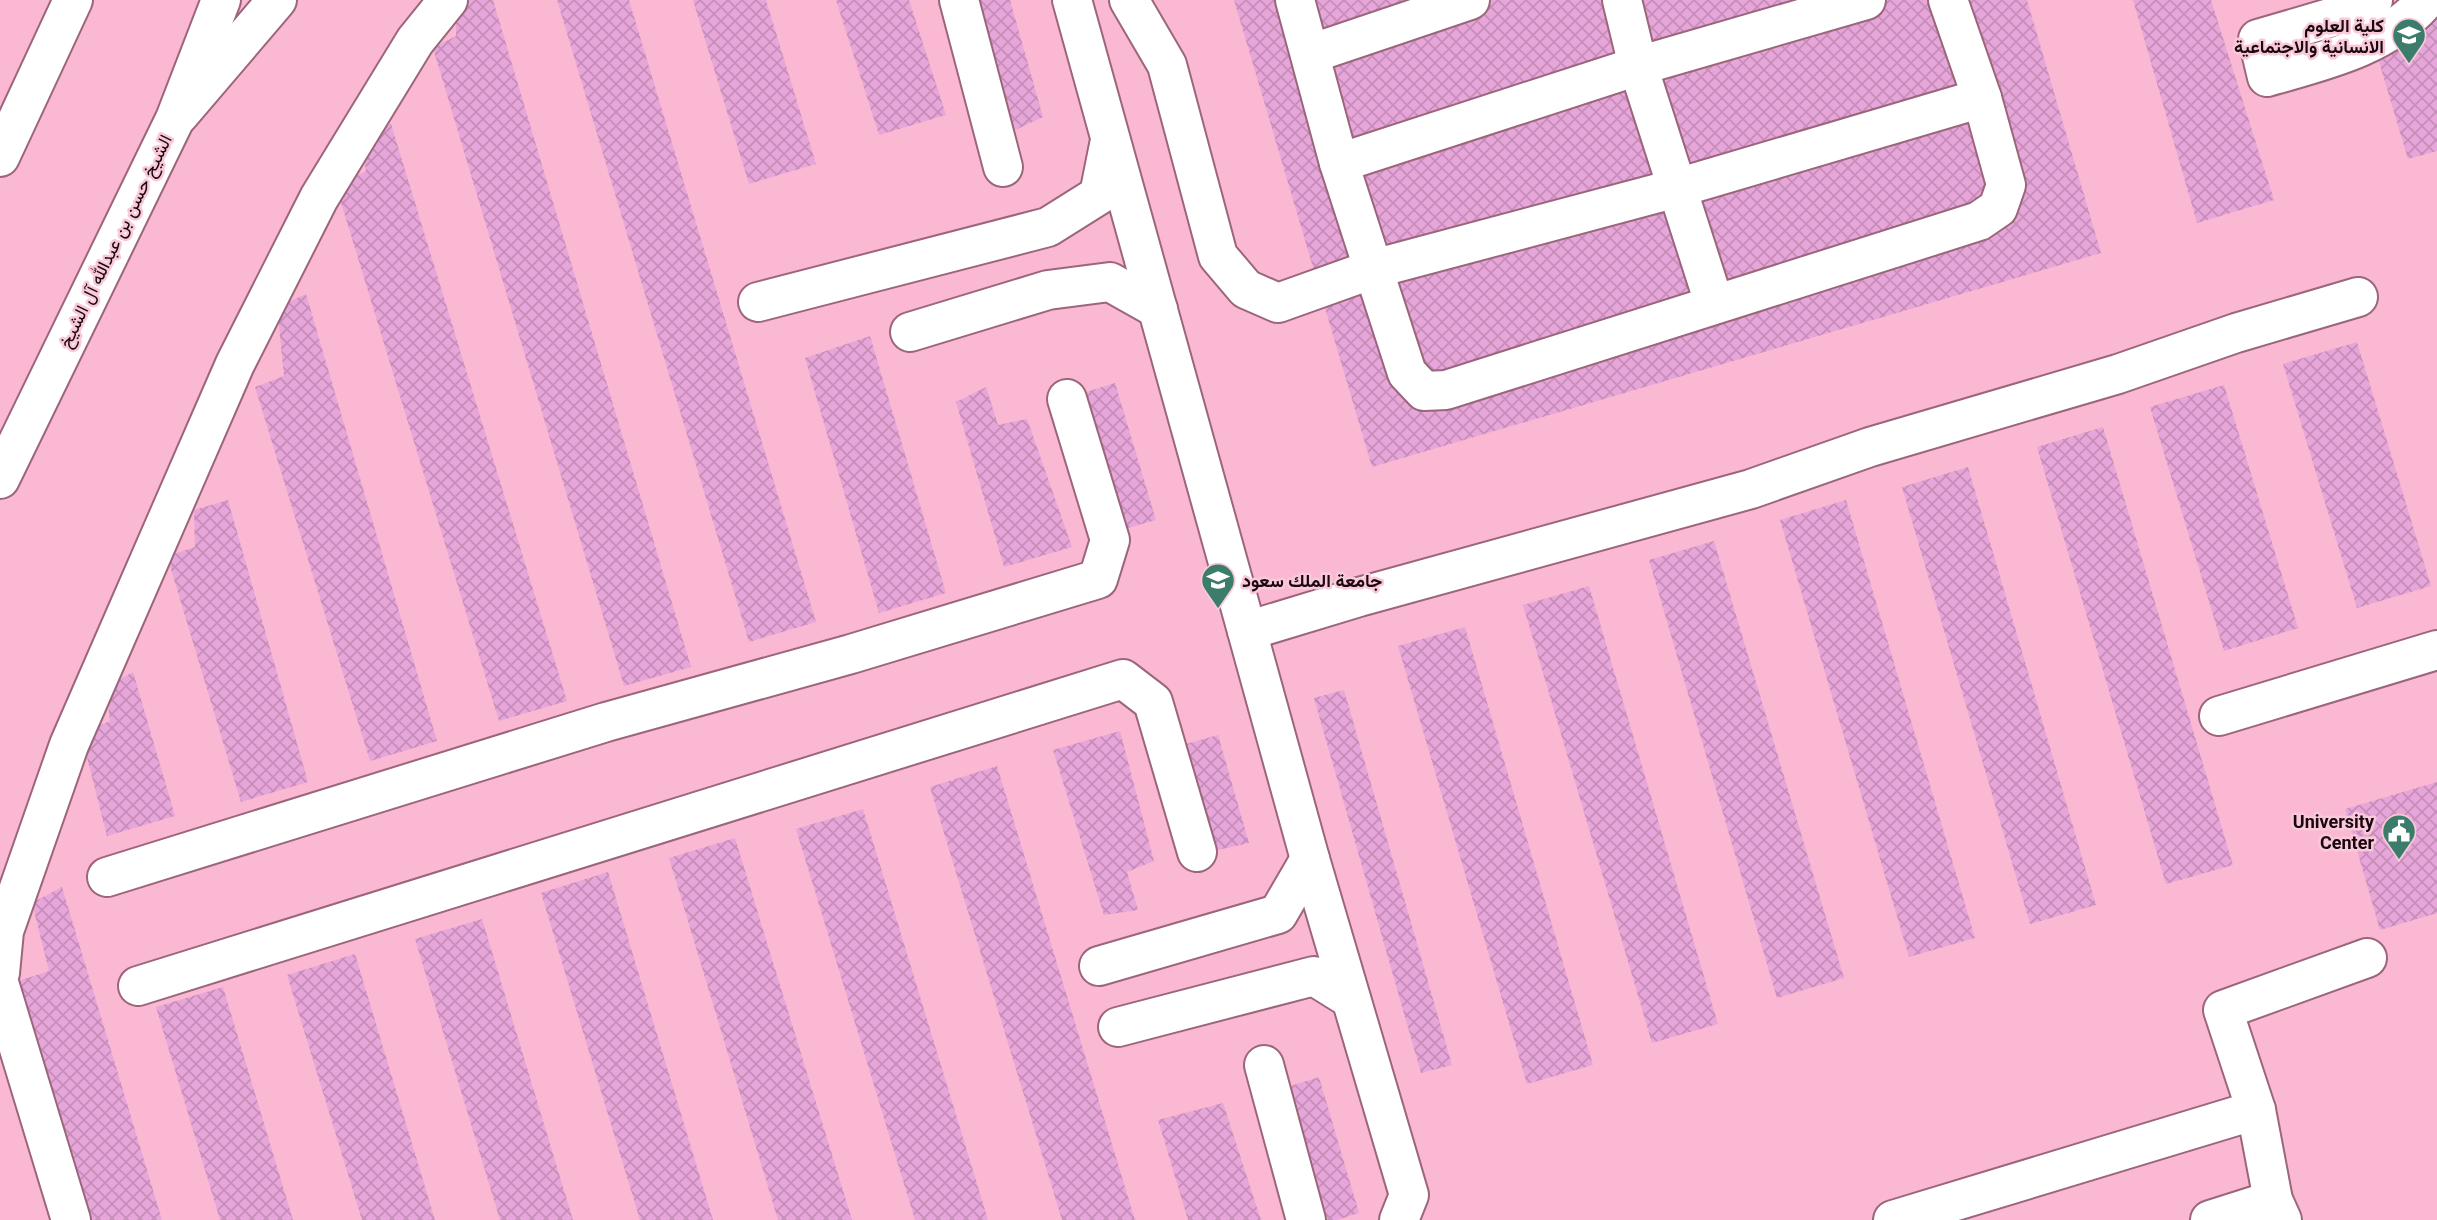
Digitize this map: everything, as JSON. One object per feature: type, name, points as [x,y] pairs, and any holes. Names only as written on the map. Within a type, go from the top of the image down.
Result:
[{"type":"main road","points":[[0,157],[73,0]]},
{"type":"main road","name":"الشيخ حسن بن عبدالله آل الشيخ","points":[[0,479],[175,119],[221,0]]},
{"type":"main road","points":[[175,119],[277,0]]},
{"type":"main road","points":[[0,973],[4,931],[69,745],[235,364],[319,198],[415,41],[448,0]]},
{"type":"main road","points":[[959,0],[1003,167]]},
{"type":"main road","points":[[1072,0],[1310,859],[1409,1195],[1399,1220]]},
{"type":"main road","points":[[1129,0],[1167,65],[1218,256],[1245,289],[1279,303],[1373,269],[1677,188],[1982,98]]},
{"type":"main road","points":[[1295,0],[1339,163],[1407,373],[1424,391],[1446,390],[1979,221],[1998,208],[2006,185],[1982,98],[1948,0]]},
{"type":"main road","points":[[1310,54],[1470,0]]},
{"type":"main road","points":[[1622,0],[1638,66],[1714,303]]},
{"type":"main road","points":[[1339,163],[1638,66],[1867,0]]},
{"type":"main road","points":[[2373,0],[2350,12],[2258,39],[2267,77],[2340,56],[2387,33],[2405,21],[2426,0]]},
{"type":"main road","points":[[758,302],[1048,227],[1099,195],[1111,140]]},
{"type":"main road","points":[[910,332],[1048,290],[1110,282],[1158,309]]},
{"type":"main road","points":[[1247,631],[1359,597],[1751,489],[1870,447],[2118,374],[2236,333],[2358,297]]},
{"type":"main road","points":[[107,877],[606,722],[850,654],[1098,579],[1110,540],[1067,399]]},
{"type":"main road","points":[[2219,716],[2437,650]]},
{"type":"main road","points":[[138,986],[1123,679],[1153,702],[1197,852]]},
{"type":"main road","points":[[1099,966],[1278,914],[1310,859]]},
{"type":"main road","points":[[2210,1220],[2278,1210],[2256,1110],[2223,1010],[2367,958]]},
{"type":"main road","points":[[1118,1027],[1314,976],[1351,999]]},
{"type":"main road","points":[[0,986],[71,1220]]},
{"type":"main road","points":[[1264,1065],[1306,1220]]},
{"type":"main road","points":[[1892,1220],[2256,1110]]},
{"type":"shaded area","name":"جامعة الملك سعود","points":[[0,0],[2437,0],[2437,1220],[0,1220]]},
{"type":"building","points":[[470,0],[493,0],[691,667],[624,686],[433,48],[456,36],[456,7]]},
{"type":"building","points":[[557,0],[629,0],[816,622],[749,642]]},
{"type":"building","points":[[693,0],[766,0],[816,164],[749,184]]},
{"type":"building","points":[[836,0],[909,0],[946,115],[879,135]]},
{"type":"building","points":[[975,0],[1010,0],[1043,117],[1011,132]]},
{"type":"building","points":[[1234,0],[2027,0],[2101,253],[1372,467]]},
{"type":"building","points":[[2133,0],[2211,0],[2274,200],[2197,223]]},
{"type":"building","name":"كلية العلوم الانسانية والاجتماعية","points":[[2437,16],[2437,151],[2408,159],[2371,35]]},
{"type":"building","points":[[391,124],[567,701],[499,721],[336,186],[366,171],[361,139]]},
{"type":"building","points":[[306,294],[437,741],[370,761],[255,387],[284,376],[277,307]]},
{"type":"building","points":[[870,336],[946,593],[879,613],[805,358]]},
{"type":"building","points":[[2357,342],[2431,586],[2357,608],[2283,364]]},
{"type":"building","points":[[1115,383],[1156,520],[1124,529],[1083,393]]},
{"type":"building","points":[[2224,385],[2298,628],[2224,651],[2150,407]]},
{"type":"building","points":[[986,387],[998,425],[1027,419],[1072,547],[1004,567],[956,402]]},
{"type":"building","points":[[2103,427],[2233,865],[2166,884],[2037,447]]},
{"type":"building","points":[[1968,467],[2096,905],[2030,924],[1902,487]]},
{"type":"building","points":[[228,500],[308,782],[241,802],[167,556],[195,547],[194,510]]},
{"type":"building","points":[[1846,500],[1975,938],[1909,957],[1780,520]]},
{"type":"building","points":[[1714,541],[1844,978],[1777,998],[1649,560]]},
{"type":"building","points":[[1589,586],[1718,1024],[1652,1043],[1523,605]]},
{"type":"building","points":[[1465,627],[1593,1065],[1527,1084],[1398,646]]},
{"type":"building","points":[[133,672],[175,816],[107,836],[81,734],[110,721],[106,687]]},
{"type":"building","points":[[1344,690],[1452,1065],[1421,1073],[1314,698]]},
{"type":"building","points":[[1120,731],[1154,861],[1127,872],[1138,910],[1104,915],[1053,750]]},
{"type":"building","points":[[1218,735],[1249,843],[1213,851],[1186,744]]},
{"type":"building","points":[[997,766],[1135,1220],[1062,1220],[930,787]]},
{"type":"building","name":"University Center","points":[[2437,782],[2437,913],[2380,930],[2345,809]]},
{"type":"building","points":[[863,809],[988,1220],[915,1220],[796,829]]},
{"type":"building","points":[[735,838],[852,1220],[778,1220],[669,858]]},
{"type":"building","points":[[608,872],[713,1220],[640,1220],[541,893]]},
{"type":"building","points":[[62,887],[162,1220],[89,1220],[18,981],[49,971],[32,903]]},
{"type":"building","points":[[482,919],[573,1220],[500,1220],[415,939]]},
{"type":"building","points":[[355,954],[435,1220],[362,1220],[287,975]]},
{"type":"building","points":[[223,987],[293,1220],[220,1220],[156,1007]]},
{"type":"building","points":[[1319,1077],[1359,1213],[1337,1220],[1327,1220],[1287,1087]]},
{"type":"building","points":[[1223,1103],[1261,1220],[1188,1220],[1158,1120]]},
{"type":"place","name":"كلية العلوم الانسانية والاجتماعية","points":[[2409,65]]},
{"type":"place","name":"جامعة الملك سعود","points":[[1218,610]]},
{"type":"place","name":"University Center","points":[[2399,861]]}]
